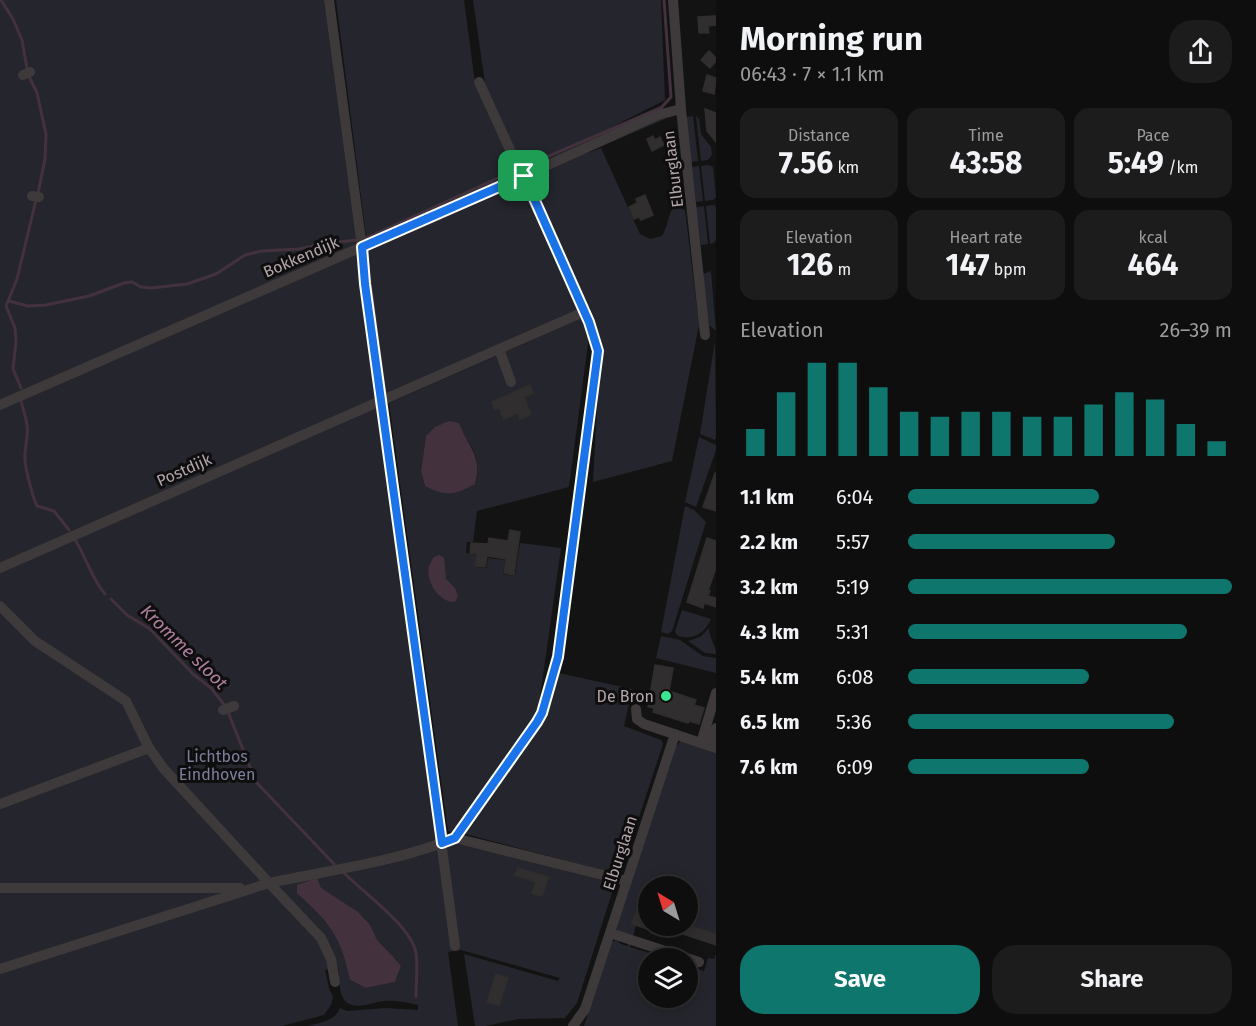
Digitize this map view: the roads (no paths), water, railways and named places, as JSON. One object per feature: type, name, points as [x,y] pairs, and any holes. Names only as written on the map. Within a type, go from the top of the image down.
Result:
[{"type":"street","points":[[329,0],[455,946]]},
{"type":"street","name":"Elburglaan","points":[[674,0],[681,109],[709,334]]},
{"type":"street","points":[[0,969],[268,883],[362,864],[432,847],[455,838],[542,713],[558,657],[598,351],[584,312],[524,176],[479,82]]},
{"type":"street","name":"Bokkendijk","points":[[0,405],[658,115],[681,109]]},
{"type":"street","name":"Postdijk","points":[[0,568],[584,312]]},
{"type":"street","points":[[500,349],[512,382]]},
{"type":"street","points":[[0,606],[35,641],[126,701],[149,748],[164,769],[321,938],[331,959],[335,982]]},
{"type":"street","points":[[709,745],[716,693]]},
{"type":"street","points":[[636,710],[638,719],[644,724],[709,745]]},
{"type":"street","points":[[709,745],[716,728]]},
{"type":"street","name":"Elburglaan","points":[[573,1026],[585,1009],[675,734]]},
{"type":"street","points":[[0,804],[149,748]]},
{"type":"street","points":[[455,838],[627,881]]},
{"type":"street","points":[[0,888],[252,888]]},
{"type":"street","points":[[610,933],[699,962]]},
{"type":"waterway","name":"Kromme sloot","points":[[1,0],[22,40],[28,74],[37,93],[46,134],[45,159],[38,193]]},
{"type":"waterway","points":[[364,239],[661,108],[671,97],[664,0]]},
{"type":"waterway","name":"Kromme sloot","points":[[21,388],[13,369],[15,328],[6,306],[17,279],[36,200]]},
{"type":"waterway","points":[[9,301],[28,306],[46,305],[89,296],[124,283],[132,282],[141,287],[151,288],[187,284],[216,274],[245,255],[358,240]]},
{"type":"waterway","name":"Kromme sloot","points":[[21,401],[27,429],[25,463],[35,502],[37,506],[54,511],[69,530]]},
{"type":"waterway","name":"Kromme sloot","points":[[74,538],[105,594]]},
{"type":"waterway","name":"Kromme sloot","points":[[111,599],[127,615],[150,629],[193,674],[211,688],[226,707],[256,782],[334,864]]},
{"type":"waterway","name":"Kromme sloot","points":[[344,873],[386,910],[412,943],[417,958],[416,996]]},
{"type":"place","name":"De Bron","points":[[666,696]]},
{"type":"park label","name":"Lichtbos Eindhoven","points":[[217,765]]}]
